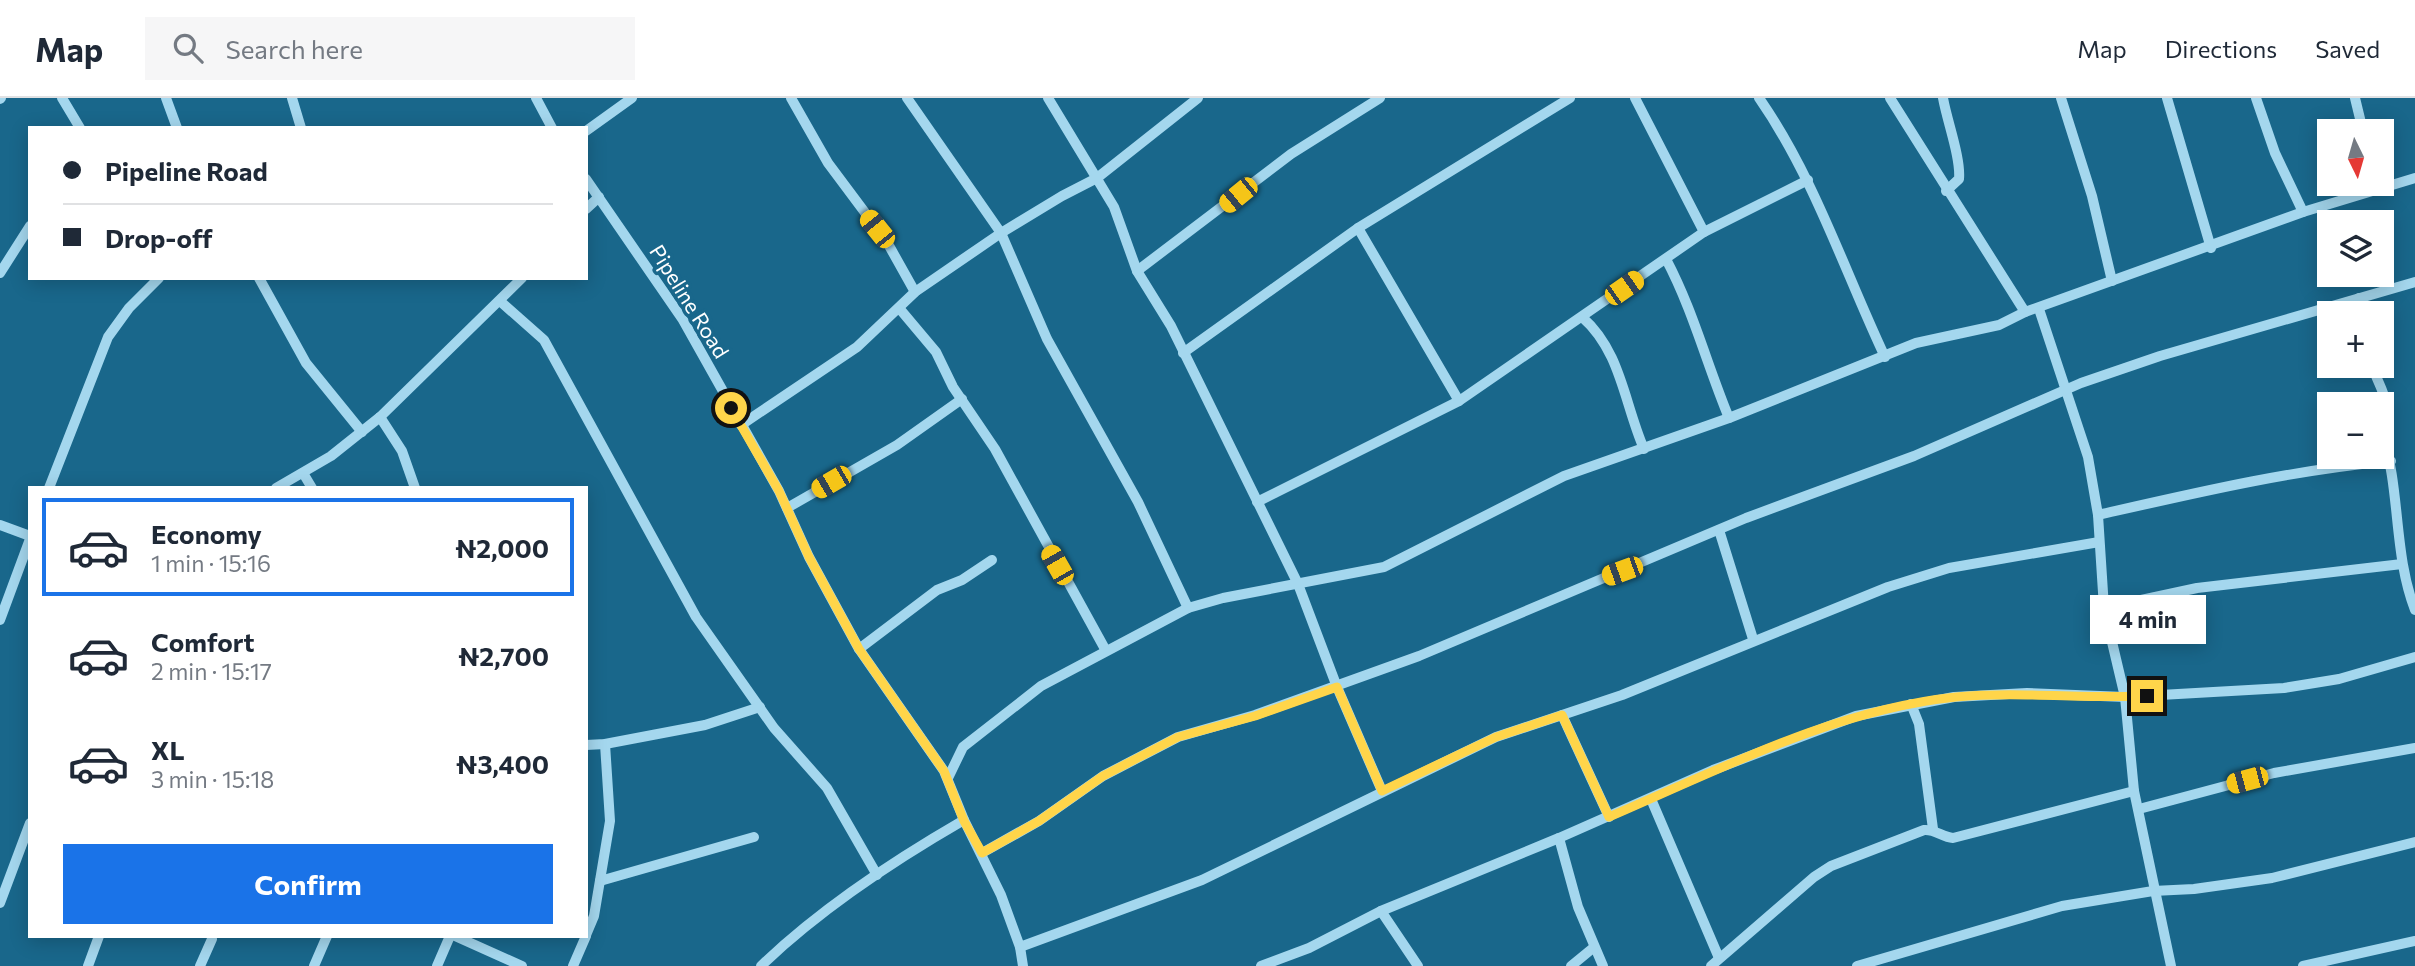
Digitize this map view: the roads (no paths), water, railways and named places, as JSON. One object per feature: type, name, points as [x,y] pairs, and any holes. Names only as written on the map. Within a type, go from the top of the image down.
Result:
[{"type":"street","points":[[62,98],[79,126]]},
{"type":"street","points":[[166,98],[176,126]]},
{"type":"street","points":[[292,98],[300,126]]},
{"type":"street","points":[[536,98],[551,126]]},
{"type":"street","points":[[588,130],[632,98]]},
{"type":"street","points":[[791,98],[828,163],[887,242],[915,292]]},
{"type":"street","points":[[907,98],[1001,233],[1047,339],[1138,502],[1188,608]]},
{"type":"street","points":[[1048,98],[1097,178],[1126,234],[1137,271],[1171,326],[1298,584],[1337,687],[1382,791]]},
{"type":"street","points":[[741,425],[857,346],[915,292],[1001,233],[1062,195],[1097,178],[1198,98]]},
{"type":"street","points":[[1137,271],[1292,154],[1380,98]]},
{"type":"street","points":[[1182,353],[1358,228],[1570,98]]},
{"type":"street","points":[[1635,98],[1704,232]]},
{"type":"street","points":[[1759,98],[1808,180],[1843,267],[1885,357]]},
{"type":"street","points":[[1890,98],[2025,313]]},
{"type":"street","points":[[1943,98],[1949,134],[1960,167],[1959,179],[1946,191]]},
{"type":"street","points":[[2061,98],[2092,196],[2112,281]]},
{"type":"street","points":[[2166,98],[2211,248]]},
{"type":"street","points":[[2256,98],[2275,153],[2303,212]]},
{"type":"street","points":[[2355,98],[2360,119]]},
{"type":"street","points":[[2394,183],[2415,178]]},
{"type":"street","points":[[1257,502],[1459,401],[1704,232],[1808,180]]},
{"type":"street","name":"Pipeline Road","points":[[588,183],[683,320],[787,508],[809,557],[859,649],[948,778],[964,821],[982,853],[1020,947],[1023,966]]},
{"type":"street","points":[[948,778],[963,747],[1041,686],[1105,649],[1188,608],[1223,598],[1384,567],[1536,487],[1729,418],[1916,343],[1999,324],[2350,196]]},
{"type":"street","points":[[588,207],[599,197]]},
{"type":"street","points":[[1358,228],[1459,401]]},
{"type":"street","points":[[0,273],[28,229]]},
{"type":"street","points":[[1666,259],[1688,301],[1707,364],[1729,418]]},
{"type":"street","points":[[49,486],[108,337],[129,308],[157,280]]},
{"type":"street","points":[[260,280],[306,363],[362,432]]},
{"type":"street","points":[[280,486],[303,473],[380,417],[501,302],[520,280]]},
{"type":"street","points":[[982,853],[1039,821],[1103,776],[1178,737],[1255,716],[1419,656],[1838,481],[1914,456],[2067,388],[2160,356],[2415,282]]},
{"type":"street","points":[[501,302],[544,340],[696,617],[760,707],[827,788],[877,875]]},
{"type":"street","points":[[899,308],[936,352],[1017,486],[1034,523],[1105,649]]},
{"type":"street","points":[[2039,309],[2088,457],[2098,515],[2104,608],[2125,697],[2134,790],[2153,891],[2171,966]]},
{"type":"street","points":[[1582,317],[1596,329],[1611,351],[1632,423],[1644,449]]},
{"type":"street","points":[[787,508],[897,445],[962,399]]},
{"type":"street","points":[[380,417],[402,451],[414,486]]},
{"type":"street","points":[[2098,515],[2211,489],[2323,469]]},
{"type":"street","points":[[2392,469],[2402,564],[2415,610]]},
{"type":"street","points":[[303,473],[311,486]]},
{"type":"street","points":[[0,525],[28,536]]},
{"type":"street","points":[[1719,530],[1754,639]]},
{"type":"street","points":[[1020,947],[1202,880],[1496,737],[1622,695],[1754,639],[1888,587],[1949,568],[2099,542]]},
{"type":"street","points":[[0,620],[28,543]]},
{"type":"street","points":[[859,649],[937,590],[962,580],[992,560]]},
{"type":"street","points":[[2104,608],[2197,588],[2402,564]]},
{"type":"street","points":[[1261,966],[1309,948],[1381,911],[1609,817],[1713,770],[1856,716],[1911,704],[2026,693],[2125,697],[2284,688],[2339,679],[2415,657]]},
{"type":"street","points":[[1911,704],[1919,724],[1933,829],[1942,837],[1953,838],[2134,790]]},
{"type":"street","points":[[588,745],[705,725],[760,707]]},
{"type":"street","points":[[1562,715],[1609,817]]},
{"type":"street","points":[[588,931],[594,916],[610,821],[605,744]]},
{"type":"street","points":[[2139,808],[2274,773],[2415,748]]},
{"type":"street","points":[[1651,799],[1715,962],[1831,866],[1924,830],[1933,829]]},
{"type":"street","points":[[761,966],[877,875],[964,821]]},
{"type":"street","points":[[0,903],[28,828]]},
{"type":"street","points":[[600,881],[754,837]]},
{"type":"street","points":[[1559,838],[1578,907],[1593,948],[1603,966]]},
{"type":"street","points":[[1857,966],[2062,906],[2153,891],[2194,889],[2272,878],[2415,842]]},
{"type":"street","points":[[1381,911],[1418,966]]},
{"type":"street","points":[[88,966],[98,938]]},
{"type":"street","points":[[314,966],[326,938]]},
{"type":"street","points":[[437,966],[452,938]]},
{"type":"street","points":[[458,938],[522,966]]},
{"type":"street","points":[[573,966],[585,938]]},
{"type":"street","points":[[200,966],[212,939]]},
{"type":"street","points":[[2303,966],[2415,941]]},
{"type":"street","points":[[1571,966],[1593,948]]}]
